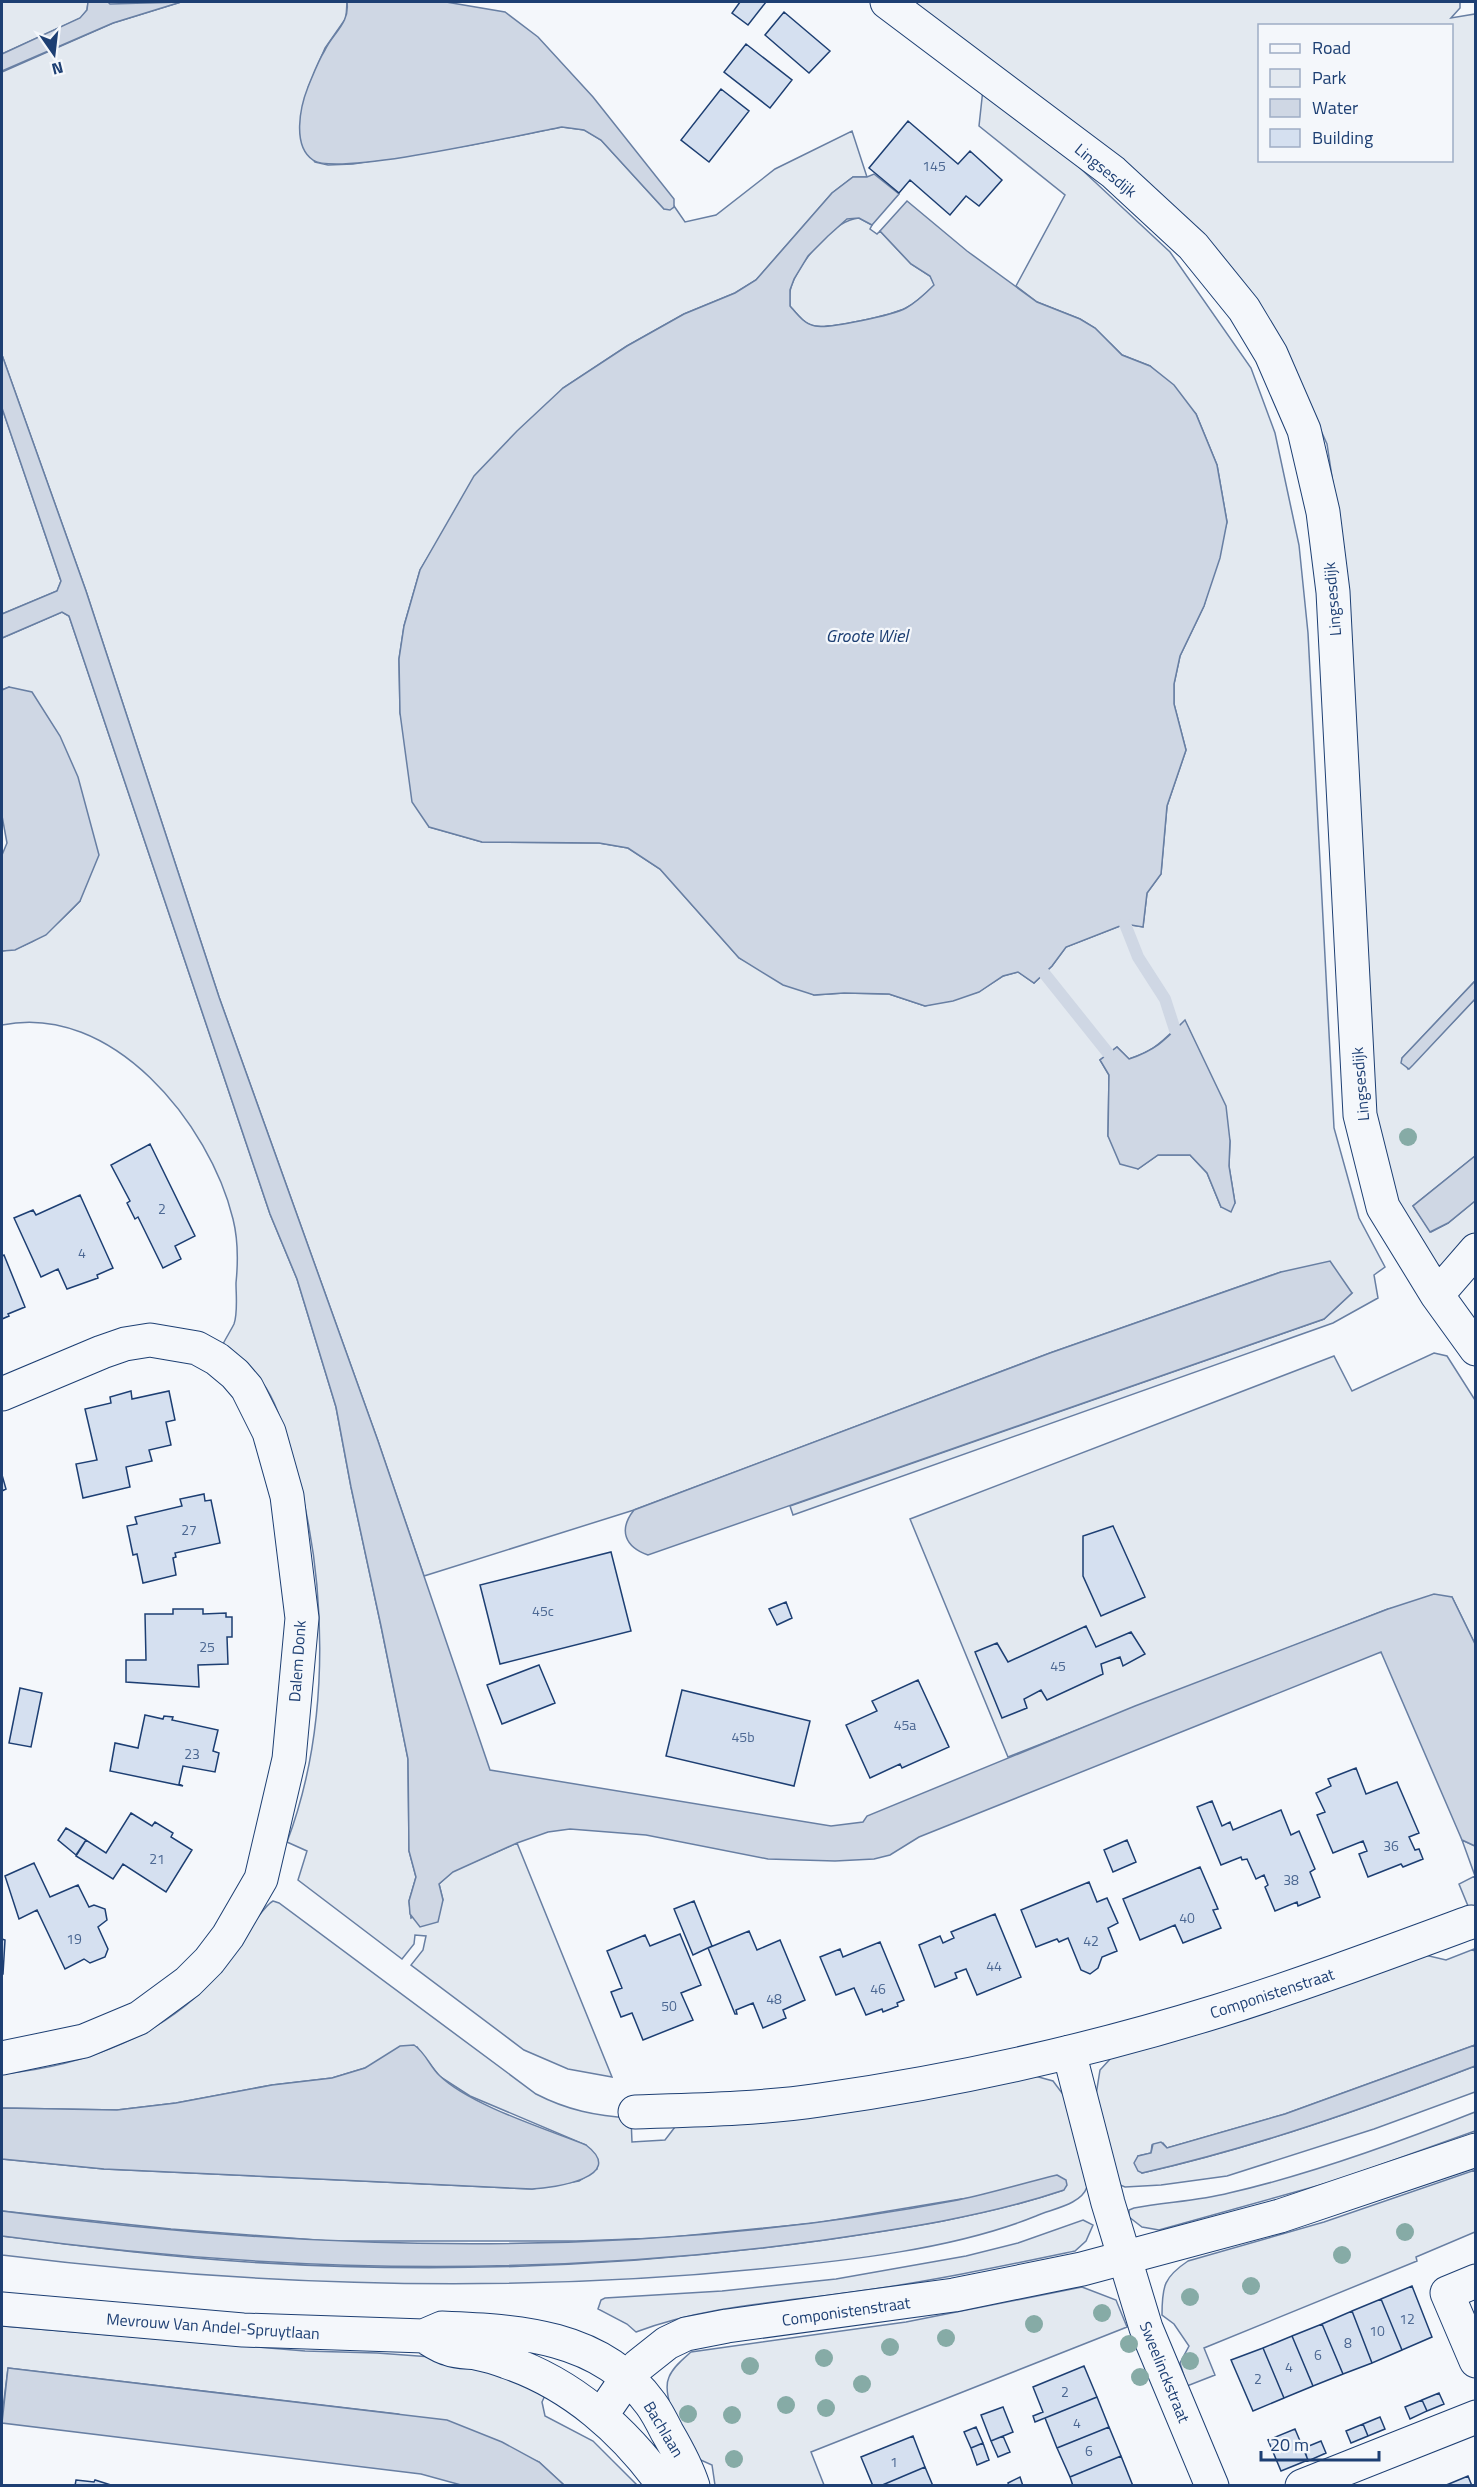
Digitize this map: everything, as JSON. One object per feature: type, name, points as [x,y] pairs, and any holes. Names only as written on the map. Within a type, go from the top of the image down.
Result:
[{"type":"street","name":"Lingsesdijk","points":[[887,2],[1113,172],[1193,246],[1244,309],[1271,354],[1304,430],[1323,512],[1333,592],[1360,1115],[1383,1208],[1437,1295],[1476,1349]]},
{"type":"street","points":[[1437,1295],[1476,1250]]},
{"type":"street","name":"Dalem Donk","points":[[2,1394],[125,1344],[150,1340],[197,1348],[217,1359],[247,1388],[269,1432],[287,1496],[302,1618],[289,1759],[261,1879],[228,1936],[209,1961],[188,1982],[139,2018],[84,2041],[2,2058]]},
{"type":"street","name":"Componistenstraat","points":[[635,2112],[720,2109],[819,2100],[931,2082],[1069,2052],[1216,2012],[1327,1975],[1471,1922]]},
{"type":"street","points":[[1069,2052],[1123,2257]]},
{"type":"street","name":"Componistenstraat","points":[[601,2416],[638,2366],[667,2343],[699,2331],[954,2295],[1082,2269],[1280,2216],[1476,2150]]},
{"type":"street","name":"Sweelinckstraat","points":[[1123,2257],[1146,2328],[1212,2486]]},
{"type":"street","points":[[1476,2281],[1447,2293],[1476,2361]]},
{"type":"street","name":"Mevrouw Van Andel-Spruytlaan","points":[[2,2309],[243,2330],[424,2336],[442,2328],[486,2330],[553,2339],[598,2357],[627,2378]]},
{"type":"street","name":"Mevrouw Van Andel-Spruytlaan","points":[[424,2336],[448,2349],[478,2354],[531,2371],[601,2416]]},
{"type":"street","name":"Bachlaan","points":[[627,2378],[650,2403],[676,2448],[693,2486]]},
{"type":"street","name":"Bachlaan","points":[[601,2416],[627,2439],[664,2486]]},
{"type":"street","points":[[1302,2486],[1476,2417]]},
{"type":"green space","points":[[2,2],[88,2],[87,10],[81,18],[2,54]]},
{"type":"green space","points":[[181,2],[347,2],[346,18],[325,48],[308,88],[305,150],[315,162],[328,165],[353,164],[471,145],[562,127],[585,130],[601,140],[664,209],[674,206],[685,222],[716,215],[775,169],[852,131],[867,177],[853,177],[832,193],[756,280],[735,293],[684,314],[627,346],[563,388],[431,552],[420,570],[404,626],[399,659],[400,713],[429,827],[482,842],[599,843],[628,848],[660,869],[739,958],[814,995],[889,994],[925,1006],[978,992],[1003,976],[1018,972],[1034,983],[1052,966],[1066,947],[1125,924],[1143,927],[1147,893],[1161,874],[1167,806],[1186,750],[1174,704],[1174,684],[1180,656],[1204,606],[1227,522],[1217,465],[1196,414],[1150,366],[1122,355],[1095,328],[1080,319],[1037,302],[1016,286],[1065,195],[979,126],[983,89],[1035,126],[1170,252],[1251,368],[1275,433],[1299,545],[1308,633],[1334,1128],[1359,1218],[1385,1267],[1374,1275],[1378,1298],[1333,1323],[793,1515],[790,1506],[1324,1319],[1352,1293],[1281,1272],[1050,1353],[634,1510],[424,1576],[219,997],[86,591],[2,355],[2,72],[113,23]],"holes":[[[1185,1021],[1204,1062],[1230,1141],[1229,1166],[1235,1203],[1221,1207],[1207,1173],[1190,1155],[1158,1155],[1138,1169],[1108,1136],[1109,1075],[1100,1060],[1117,1047],[1129,1059],[1140,1055],[1160,1043]]]},
{"type":"green space","points":[[908,2],[1460,2],[1460,8],[1451,18],[1475,14],[1475,981],[1402,1058],[1408,1069],[1475,999],[1475,1156],[1413,1206],[1431,1232],[1448,1223],[1475,1201],[1475,1236],[1443,1266],[1434,1265],[1403,1222],[1376,1147],[1342,543],[1327,444],[1283,347]]},
{"type":"green space","points":[[859,218],[872,225],[870,229],[877,234],[880,231],[911,264],[930,276],[935,285],[914,303],[899,311],[847,323],[811,325],[790,306],[790,289],[795,277],[809,255],[828,234],[839,226]]},
{"type":"green space","points":[[2,408],[61,581],[57,591],[2,614]]},
{"type":"green space","points":[[62,612],[69,616],[270,1214],[297,1279],[336,1407],[408,1759],[409,1851],[416,1877],[409,1901],[411,1918],[443,1900],[439,1884],[453,1871],[517,1843],[612,2077],[568,2069],[524,2050],[411,1965],[423,1950],[426,1936],[415,1935],[414,1944],[402,1959],[298,1880],[307,1851],[287,1842],[302,1796],[312,1748],[318,1699],[320,1648],[318,1598],[303,1500],[280,1416],[262,1382],[223,1344],[235,1320],[237,1243],[233,1219],[221,1182],[203,1145],[179,1110],[150,1078],[117,1051],[81,1032],[43,1023],[2,1025],[2,951],[36,940],[80,901],[9,687],[2,690],[2,638]]},
{"type":"green space","points":[[1434,1353],[1447,1356],[1475,1400],[1475,1644],[1452,1597],[1388,1609],[1008,1757],[910,1519],[1334,1356],[1352,1391]]},
{"type":"green space","points":[[1462,1840],[1475,1846],[1475,1876]]},
{"type":"green space","points":[[1475,1876],[1475,1923],[1459,1884]]},
{"type":"green space","points":[[273,1901],[279,1903],[536,2094],[582,2111],[631,2118],[632,2142],[665,2140],[675,2127],[750,2120],[1035,2076],[1053,2081],[1065,2097],[1087,2187],[1079,2198],[1065,2206],[971,2237],[936,2245],[828,2262],[664,2277],[475,2284],[285,2280],[96,2266],[2,2255],[2,2236],[186,2257],[319,2266],[462,2267],[604,2262],[746,2250],[879,2232],[973,2215],[1064,2190],[961,2199],[816,2223],[662,2238],[576,2241],[329,2241],[171,2229],[2,2211],[2,2159],[104,2169],[532,2189],[579,2181],[597,2169],[586,2145],[470,2096],[439,2076],[417,2047],[365,2068],[332,2078],[272,2085],[176,2103],[117,2110],[2,2108],[2,2074],[63,2064],[93,2055],[122,2044],[175,2013],[199,1994],[221,1971],[261,1913]]},
{"type":"green space","points":[[1474,1949],[1475,2045],[1285,2114],[1167,2148],[1163,2143],[1152,2145],[1151,2153],[1138,2156],[1142,2173],[1185,2163],[1311,2126],[1475,2066],[1475,2092],[1374,2129],[1227,2176],[1161,2185],[1125,2187],[1120,2185],[1096,2095],[1100,2070],[1112,2057],[1425,1955],[1446,1960]]},
{"type":"green space","points":[[1475,2112],[1475,2131],[1338,2180],[1159,2230],[1142,2227],[1129,2217],[1129,2210],[1134,2208],[1217,2196],[1291,2177],[1385,2146]]},
{"type":"green space","points":[[1475,2170],[1475,2232],[1416,2257],[1417,2261],[1204,2348],[1215,2375],[1187,2386],[1180,2363],[1189,2346],[1174,2324],[1162,2315],[1166,2283],[1174,2272],[1188,2261],[1324,2222]]},
{"type":"green space","points":[[1083,2220],[1093,2225],[1086,2241],[1075,2251],[941,2278],[747,2305],[691,2316],[636,2332],[627,2324],[598,2309],[601,2300],[605,2298],[722,2291],[836,2279],[966,2256],[1018,2243]]},
{"type":"green space","points":[[1082,2287],[1116,2300],[1127,2327],[811,2452],[824,2485],[715,2485],[712,2465],[694,2457],[671,2406],[667,2385],[669,2377],[691,2352],[906,2322]]},
{"type":"green space","points":[[2,2326],[305,2351],[459,2359],[547,2391],[542,2402],[545,2416],[593,2441],[637,2485],[564,2485],[539,2462],[398,2414],[8,2368],[2,2416]]},
{"type":"water","points":[[88,2],[108,2],[110,4],[181,2],[113,23],[2,71],[2,54],[80,18],[87,10]]},
{"type":"water","points":[[347,2],[446,2],[505,12],[538,37],[593,97],[674,199],[674,207],[670,210],[664,209],[601,140],[584,130],[562,127],[392,159],[329,164],[313,160],[306,154],[300,136],[302,105],[320,59],[346,16]]},
{"type":"water","name":"Groote Wiel","points":[[874,174],[899,194],[872,225],[859,218],[847,219],[808,256],[790,290],[790,306],[801,318],[811,325],[822,326],[875,318],[906,308],[934,285],[930,276],[911,264],[880,231],[907,201],[967,251],[1037,302],[1080,319],[1095,328],[1122,355],[1150,366],[1174,385],[1196,414],[1217,465],[1227,522],[1220,558],[1204,606],[1180,656],[1174,684],[1174,704],[1186,750],[1167,806],[1161,874],[1147,893],[1143,927],[1125,924],[1066,947],[1052,966],[1034,983],[1018,972],[1003,976],[979,992],[953,1001],[925,1006],[889,994],[814,995],[783,985],[739,958],[660,869],[628,848],[599,843],[482,842],[429,827],[412,802],[400,713],[399,659],[404,626],[420,570],[474,476],[563,388],[627,346],[684,314],[735,293],[756,280],[832,193],[853,177],[867,177]]},
{"type":"water","points":[[2,355],[86,591],[219,997],[378,1441],[490,1770],[831,1826],[863,1822],[867,1816],[1135,1706],[1388,1609],[1434,1594],[1452,1597],[1475,1644],[1475,1846],[1462,1840],[1381,1652],[919,1837],[890,1855],[874,1859],[835,1861],[768,1859],[646,1835],[570,1829],[548,1832],[517,1843],[453,1872],[439,1884],[443,1900],[438,1922],[420,1927],[410,1914],[409,1901],[416,1877],[409,1851],[408,1759],[336,1407],[297,1279],[270,1214],[69,616],[62,612],[2,638],[2,614],[57,591],[61,581],[2,408]]},
{"type":"water","points":[[9,687],[32,692],[60,736],[78,777],[99,855],[80,901],[46,935],[15,950],[2,951],[2,855],[7,843],[2,816],[2,690]]},
{"type":"water","points":[[1475,981],[1475,999],[1409,1069],[1401,1063],[1402,1058]]},
{"type":"water","points":[[1185,1020],[1226,1106],[1230,1141],[1229,1166],[1235,1203],[1231,1212],[1221,1207],[1207,1173],[1190,1155],[1158,1155],[1138,1169],[1120,1164],[1108,1136],[1109,1075],[1100,1060],[1117,1047],[1129,1059],[1146,1052],[1166,1039]]},
{"type":"water","points":[[1475,1156],[1475,1201],[1448,1223],[1430,1232],[1413,1206]]},
{"type":"water","points":[[1330,1261],[1352,1293],[1324,1319],[648,1555],[629,1543],[626,1537],[626,1524],[634,1510],[1050,1353],[1281,1272]]},
{"type":"water","points":[[414,2045],[440,2076],[470,2097],[586,2145],[597,2156],[598,2165],[593,2173],[570,2183],[532,2189],[104,2169],[2,2159],[2,2108],[117,2110],[176,2103],[272,2085],[332,2078],[365,2068],[400,2046]]},
{"type":"water","points":[[1475,2045],[1475,2066],[1393,2097],[1269,2139],[1185,2163],[1142,2173],[1138,2171],[1134,2163],[1138,2156],[1151,2153],[1153,2144],[1161,2142],[1167,2148],[1285,2114]]},
{"type":"water","points":[[1057,2175],[1066,2180],[1067,2185],[1064,2190],[973,2215],[817,2241],[715,2253],[613,2261],[409,2266],[307,2264],[205,2258],[2,2236],[2,2211],[121,2225],[361,2242],[481,2244],[601,2241],[721,2233],[840,2219],[958,2200]]},
{"type":"water","points":[[8,2368],[447,2420],[502,2442],[539,2462],[564,2485],[461,2485],[421,2474],[2,2423]]},
{"type":"building","points":[[740,2],[766,2],[748,25],[732,13]]},
{"type":"building","points":[[784,12],[830,51],[809,73],[765,35]]},
{"type":"building","points":[[746,44],[792,80],[770,108],[724,72]]},
{"type":"building","points":[[721,89],[749,111],[709,162],[681,140]]},
{"type":"building","points":[[908,121],[958,164],[970,151],[1002,180],[979,206],[966,196],[950,215],[910,180],[899,193],[869,168]]},
{"type":"building","points":[[150,1144],[195,1236],[175,1246],[181,1259],[163,1268],[138,1217],[135,1219],[127,1203],[130,1201],[111,1165]]},
{"type":"building","points":[[80,1195],[113,1268],[97,1275],[98,1278],[67,1289],[58,1269],[41,1277],[14,1218],[33,1210],[36,1215]]},
{"type":"building","points":[[4,1255],[25,1307],[2,1319],[2,1256]]},
{"type":"building","points":[[131,1391],[132,1399],[169,1391],[175,1420],[166,1422],[171,1445],[149,1450],[152,1461],[126,1467],[130,1487],[83,1498],[76,1464],[97,1460],[85,1409],[111,1403],[110,1397]]},
{"type":"building","points":[[2,1475],[6,1489],[2,1491]]},
{"type":"building","points":[[204,1494],[205,1501],[211,1500],[220,1543],[175,1553],[176,1557],[173,1558],[176,1575],[143,1583],[137,1554],[133,1555],[127,1526],[137,1524],[135,1517],[182,1506],[180,1499]]},
{"type":"building","points":[[1113,1526],[1145,1597],[1101,1616],[1083,1576],[1083,1536]]},
{"type":"building","points":[[611,1552],[631,1631],[500,1664],[480,1585]]},
{"type":"building","points":[[786,1602],[792,1618],[777,1625],[769,1609]]},
{"type":"building","points":[[173,1609],[203,1609],[203,1614],[226,1613],[226,1617],[232,1617],[232,1637],[227,1637],[228,1664],[198,1665],[199,1687],[126,1682],[126,1660],[146,1660],[145,1614],[173,1614]]},
{"type":"building","points":[[1086,1626],[1096,1647],[1131,1632],[1145,1654],[1123,1666],[1120,1657],[1101,1664],[1103,1674],[1047,1700],[1041,1690],[1024,1699],[1027,1708],[1002,1718],[975,1652],[997,1643],[1008,1662]]},
{"type":"building","points":[[539,1665],[555,1703],[502,1724],[487,1685]]},
{"type":"building","points":[[918,1680],[949,1747],[902,1768],[900,1764],[870,1778],[846,1725],[877,1711],[872,1701]]},
{"type":"building","points":[[20,1688],[42,1693],[31,1747],[9,1743]]},
{"type":"building","points":[[682,1690],[810,1721],[794,1786],[666,1756]]},
{"type":"building","points":[[145,1715],[163,1719],[164,1716],[173,1717],[172,1720],[218,1730],[213,1751],[219,1753],[215,1772],[183,1766],[179,1784],[183,1786],[110,1771],[115,1743],[138,1748]]},
{"type":"building","points":[[1356,1768],[1366,1794],[1397,1782],[1419,1833],[1409,1837],[1415,1850],[1419,1849],[1423,1859],[1403,1867],[1401,1864],[1368,1877],[1359,1854],[1367,1851],[1363,1841],[1333,1853],[1317,1815],[1325,1812],[1316,1793],[1331,1786],[1328,1779]]},
{"type":"building","points":[[1212,1801],[1222,1826],[1230,1822],[1233,1830],[1281,1810],[1291,1835],[1299,1831],[1315,1869],[1310,1872],[1320,1897],[1298,1906],[1297,1902],[1275,1911],[1265,1887],[1268,1885],[1264,1875],[1256,1879],[1247,1859],[1242,1860],[1241,1857],[1221,1865],[1197,1807]]},
{"type":"building","points":[[131,1813],[152,1826],[155,1822],[173,1833],[171,1837],[192,1850],[166,1892],[123,1864],[113,1879],[76,1856],[86,1840],[106,1853]]},
{"type":"building","points":[[66,1828],[86,1840],[76,1855],[58,1840]]},
{"type":"building","points":[[1127,1840],[1136,1862],[1113,1872],[1104,1850]]},
{"type":"building","points":[[34,1863],[50,1897],[78,1885],[89,1907],[94,1905],[105,1909],[107,1920],[98,1927],[108,1949],[105,1957],[90,1963],[84,1959],[65,1969],[37,1910],[19,1919],[5,1876]]},
{"type":"building","points":[[1200,1867],[1218,1909],[1213,1910],[1221,1928],[1183,1943],[1175,1925],[1140,1940],[1123,1899]]},
{"type":"building","points":[[1089,1882],[1097,1902],[1107,1898],[1118,1923],[1108,1928],[1117,1951],[1102,1957],[1098,1968],[1090,1974],[1081,1970],[1068,1938],[1059,1942],[1057,1939],[1036,1947],[1021,1910]]},
{"type":"building","points":[[694,1901],[712,1946],[693,1955],[674,1909]]},
{"type":"building","points":[[995,1914],[1021,1977],[977,1995],[966,1969],[955,1973],[957,1978],[935,1987],[919,1945],[940,1936],[943,1943],[954,1938],[951,1932]]},
{"type":"building","points":[[749,1931],[757,1950],[780,1940],[805,2000],[783,2010],[786,2018],[763,2028],[753,2003],[736,2010],[737,2014],[735,2014],[708,1948]]},
{"type":"building","points":[[680,1934],[701,1985],[681,1993],[693,2020],[643,2040],[632,2013],[621,2017],[611,1992],[622,1988],[607,1951],[645,1935],[650,1946]]},
{"type":"building","points":[[2,1939],[5,1940],[3,1974],[2,1974]]},
{"type":"building","points":[[880,1942],[904,2000],[897,2003],[898,2006],[883,2012],[882,2009],[866,2015],[854,1988],[836,1995],[820,1957],[840,1949],[843,1957]]},
{"type":"building","points":[[1412,2286],[1432,2337],[1402,2350],[1381,2299]]},
{"type":"building","points":[[1381,2299],[1402,2350],[1372,2363],[1352,2311]]},
{"type":"building","points":[[1352,2311],[1372,2363],[1343,2374],[1322,2324]]},
{"type":"building","points":[[1322,2324],[1343,2374],[1313,2386],[1292,2336]]},
{"type":"building","points":[[1292,2336],[1313,2386],[1284,2398],[1263,2348]]},
{"type":"building","points":[[1263,2348],[1284,2398],[1253,2411],[1231,2360]]},
{"type":"building","points":[[1084,2366],[1097,2397],[1035,2422],[1033,2416],[1043,2412],[1033,2387]]},
{"type":"building","points":[[1439,2393],[1444,2404],[1427,2411],[1422,2400]]},
{"type":"building","points":[[1097,2397],[1109,2427],[1057,2448],[1045,2418]]},
{"type":"building","points":[[1422,2400],[1427,2411],[1410,2419],[1405,2407]]},
{"type":"building","points":[[1003,2407],[1013,2432],[991,2441],[981,2415]]},
{"type":"building","points":[[1380,2417],[1385,2429],[1368,2436],[1363,2424]]},
{"type":"building","points":[[1363,2424],[1368,2436],[1351,2443],[1346,2431]]},
{"type":"building","points":[[976,2427],[983,2443],[971,2448],[964,2432]]},
{"type":"building","points":[[1109,2427],[1121,2456],[1070,2477],[1057,2448]]},
{"type":"building","points":[[1295,2429],[1308,2460],[1281,2471],[1268,2440]]},
{"type":"building","points":[[913,2436],[925,2467],[880,2486],[873,2486],[861,2457]]},
{"type":"building","points":[[1003,2436],[1010,2452],[998,2457],[991,2441]]},
{"type":"building","points":[[1321,2441],[1326,2453],[1308,2461],[1304,2448]]},
{"type":"building","points":[[983,2443],[989,2460],[977,2465],[971,2448]]},
{"type":"building","points":[[1121,2456],[1133,2486],[1073,2486],[1070,2477]]},
{"type":"building","points":[[925,2467],[933,2486],[880,2486]]},
{"type":"building","points":[[1468,2476],[1472,2486],[1444,2486]]},
{"type":"building","points":[[1020,2477],[1023,2486],[1009,2486],[1008,2483]]},
{"type":"building","points":[[76,2480],[94,2482],[95,2480],[114,2486],[75,2486]]},
{"type":"waterway","points":[[1125,924],[1138,957],[1165,999],[1175,1030]]},
{"type":"waterway","points":[[1044,973],[1108,1053]]}]
